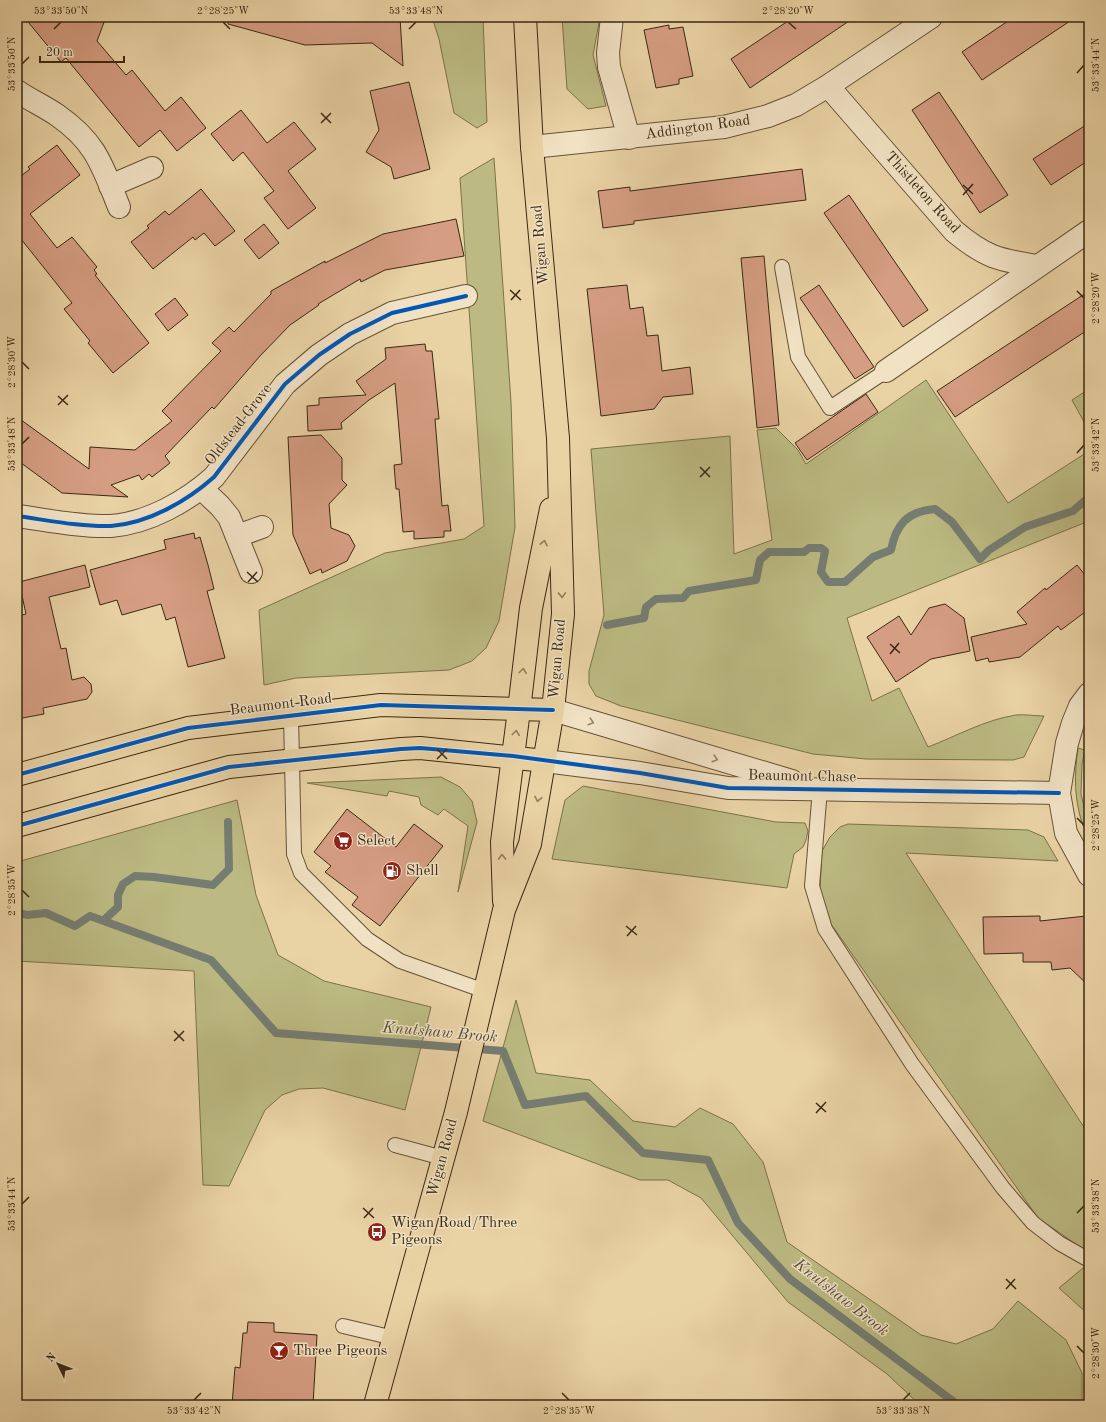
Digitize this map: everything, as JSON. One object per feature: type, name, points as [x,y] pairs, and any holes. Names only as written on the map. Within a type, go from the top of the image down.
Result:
[{"type":"main road","name":"Wigan Road","points":[[375,1405],[456,1112],[504,910],[530,844],[554,710],[563,614],[558,438],[532,147],[525,17]]},
{"type":"main road","name":"Wigan Road","points":[[504,910],[502,842],[531,608],[559,472]]},
{"type":"main road","name":"Beaumont Road","points":[[17,775],[188,728],[381,705],[554,710]]},
{"type":"main road","points":[[17,826],[229,767],[420,748],[513,756],[546,761]]},
{"type":"street","points":[[612,17],[608,53],[609,67],[629,138]]},
{"type":"street","name":"Addington Road","points":[[532,147],[724,127],[747,122],[796,105],[828,86],[931,17]]},
{"type":"street","name":"Thistleton Road","points":[[828,86],[954,231],[987,255],[1005,261],[1037,266]]},
{"type":"street","points":[[17,91],[56,114],[77,130],[98,157],[119,208]]},
{"type":"street","points":[[110,186],[152,168]]},
{"type":"street","points":[[886,371],[1037,266],[1089,232]]},
{"type":"street","name":"Oldstead Grove","points":[[17,516],[111,526],[152,515],[179,503],[214,477],[285,384],[319,355],[350,334],[392,313],[466,296]]},
{"type":"street","points":[[201,488],[229,517],[251,572]]},
{"type":"street","points":[[237,536],[262,527]]},
{"type":"street","points":[[1089,694],[1080,706],[1073,723],[1059,792],[1066,833],[1089,876]]},
{"type":"street","name":"Beaumont Chase","points":[[554,710],[820,789]]},
{"type":"street","name":"Beaumont Chase","points":[[546,761],[640,773],[728,788],[1059,792]]},
{"type":"lane","points":[[782,268],[798,357],[830,408],[886,371]]},
{"type":"lane","points":[[291,716],[294,854],[301,873],[367,940],[400,961],[485,991]]},
{"type":"lane","points":[[820,789],[812,886],[825,929],[912,1064],[1003,1188],[1033,1223],[1059,1242],[1089,1260]]},
{"type":"lane","points":[[395,1144],[443,1158]]},
{"type":"lane","points":[[343,1326],[394,1338]]},
{"type":"shaded area","points":[[432,17],[483,17],[487,122],[477,128],[454,113],[439,39]]},
{"type":"shaded area","points":[[562,17],[600,17],[593,55],[606,106],[588,109],[567,89]]},
{"type":"shaded area","points":[[494,158],[511,402],[515,527],[499,621],[486,648],[472,661],[449,670],[296,678],[264,685],[259,610],[385,553],[464,539],[484,526],[460,178]]},
{"type":"shaded area","points":[[926,380],[1008,503],[1089,451],[1089,521],[847,618],[872,701],[899,688],[928,747],[982,724],[1004,717],[1019,715],[1044,716],[1024,757],[1013,760],[866,759],[813,754],[621,706],[596,696],[589,684],[589,671],[604,615],[591,449],[730,436],[734,554],[772,540],[757,430],[776,428],[798,450],[806,464]]},
{"type":"shaded area","points":[[1089,389],[1089,431],[1072,400]]},
{"type":"shaded area","points":[[1078,748],[1085,750],[1082,764],[1081,794],[1089,828],[1083,826],[1076,797],[1075,778]]},
{"type":"shaded area","points":[[441,777],[460,787],[472,801],[477,822],[458,892],[468,826],[444,809],[438,815],[421,805],[419,797],[389,791],[387,796],[307,783]]},
{"type":"shaded area","points":[[583,786],[776,822],[805,823],[808,831],[803,847],[794,854],[787,888],[552,859],[565,800]]},
{"type":"shaded area","points":[[237,800],[256,895],[278,955],[324,981],[431,1007],[405,1110],[323,1088],[299,1089],[282,1095],[265,1110],[229,1186],[203,1185],[194,971],[17,961],[17,862]]},
{"type":"shaded area","points":[[848,824],[1028,830],[1044,837],[1058,861],[906,853],[1089,1135],[1089,1253],[1038,1218],[831,924],[820,889],[822,851],[830,837],[840,827]]},
{"type":"shaded area","points":[[516,1000],[536,1073],[590,1080],[633,1121],[675,1127],[700,1108],[733,1124],[763,1162],[787,1242],[921,1335],[956,1344],[993,1329],[1018,1301],[1066,1340],[1082,1373],[1082,1405],[920,1405],[887,1374],[788,1302],[701,1198],[668,1180],[640,1180],[483,1121]]},
{"type":"shaded area","points":[[1089,1263],[1089,1315],[1059,1288]]},
{"type":"building","points":[[24,17],[106,17],[97,41],[126,75],[132,70],[165,111],[181,97],[206,128],[177,151],[160,130],[139,147],[66,58],[61,62]]},
{"type":"building","points":[[229,17],[400,17],[403,66],[372,43],[305,45],[228,24]]},
{"type":"building","points":[[794,17],[855,17],[750,88],[731,59]]},
{"type":"building","points":[[1014,17],[1076,17],[982,80],[962,52]]},
{"type":"building","points":[[669,25],[669,29],[683,27],[693,76],[679,79],[679,84],[656,88],[644,30]]},
{"type":"building","points":[[409,82],[430,169],[394,179],[391,167],[366,152],[379,130],[370,91]]},
{"type":"building","points":[[939,92],[1008,195],[980,213],[912,110]]},
{"type":"building","points":[[241,110],[267,143],[294,122],[316,149],[288,171],[316,208],[288,229],[264,198],[274,191],[243,152],[233,161],[211,134]]},
{"type":"building","points":[[1089,123],[1089,160],[1051,185],[1033,159]]},
{"type":"building","points":[[57,145],[80,175],[30,214],[57,248],[72,237],[97,267],[94,270],[97,274],[95,275],[149,343],[113,373],[88,343],[90,341],[64,309],[72,303],[17,234],[17,179],[30,169],[28,167]]},
{"type":"building","points":[[802,169],[806,200],[634,221],[634,224],[603,228],[598,191],[630,187],[630,191]]},
{"type":"building","points":[[201,189],[235,231],[215,246],[204,233],[195,240],[193,237],[153,269],[131,242],[149,228],[147,226],[165,211],[169,215]]},
{"type":"building","points":[[849,195],[928,310],[903,327],[824,213]]},
{"type":"building","points":[[456,219],[464,256],[385,270],[361,282],[360,279],[318,304],[319,305],[290,325],[260,356],[214,409],[212,407],[165,456],[170,463],[152,477],[149,474],[142,480],[139,475],[111,485],[128,497],[62,493],[17,460],[17,417],[89,469],[90,447],[135,450],[172,421],[162,411],[221,351],[212,343],[229,327],[234,332],[271,294],[271,291],[325,261],[325,263],[383,234]]},
{"type":"building","points":[[264,224],[279,243],[259,259],[244,240]]},
{"type":"building","points":[[764,256],[779,425],[757,428],[741,258]]},
{"type":"building","points":[[627,285],[630,309],[643,307],[647,336],[658,335],[662,371],[690,367],[693,394],[663,397],[654,409],[601,416],[587,289]]},
{"type":"building","points":[[819,285],[874,367],[855,379],[800,298]]},
{"type":"building","points":[[1089,291],[1089,329],[955,417],[937,391]]},
{"type":"building","points":[[175,298],[188,315],[168,331],[155,314]]},
{"type":"building","points":[[425,344],[426,351],[432,351],[439,419],[435,419],[442,506],[448,505],[451,531],[444,531],[444,537],[414,539],[414,531],[403,532],[399,489],[396,489],[394,465],[402,464],[395,383],[369,400],[341,423],[342,429],[308,431],[307,406],[319,405],[319,398],[366,395],[356,381],[386,359],[385,348]]},
{"type":"building","points":[[866,394],[878,412],[807,460],[795,443]]},
{"type":"building","points":[[321,435],[342,458],[342,480],[347,485],[329,504],[331,528],[349,535],[355,546],[347,561],[322,573],[321,569],[310,574],[293,535],[288,437]]},
{"type":"building","points":[[194,533],[195,539],[200,537],[214,589],[207,591],[225,658],[188,667],[175,617],[166,620],[161,604],[122,615],[117,600],[100,605],[90,570],[166,549],[164,540]]},
{"type":"building","points":[[85,565],[90,587],[49,597],[61,649],[66,648],[72,680],[84,677],[91,684],[92,692],[87,699],[43,708],[44,714],[17,719],[17,616],[26,614],[19,582]]},
{"type":"building","points":[[1077,565],[1089,580],[1089,609],[1061,630],[1058,626],[1020,657],[989,662],[988,658],[976,661],[971,637],[1027,624],[1017,612],[1045,588],[1046,590]]},
{"type":"building","points":[[945,604],[964,618],[970,651],[931,659],[896,682],[867,637],[899,616],[911,635],[929,608]]},
{"type":"building","name":"Shell","points":[[347,809],[396,847],[414,824],[443,846],[380,926],[352,905],[358,897],[325,872],[331,866],[314,852]]},
{"type":"building","points":[[1040,916],[1040,921],[1086,916],[1089,949],[1089,986],[1070,968],[1052,970],[1051,962],[1023,962],[1023,953],[984,954],[983,917]]},
{"type":"building","name":"Three Pigeons","points":[[248,1322],[274,1323],[274,1332],[317,1335],[313,1405],[232,1405],[235,1367],[240,1368],[243,1333],[247,1333]]},
{"type":"waterway","points":[[607,625],[644,618],[646,607],[656,599],[683,598],[689,591],[756,580],[760,560],[769,552],[804,552],[809,548],[821,548],[825,551],[821,572],[828,582],[845,582],[873,557],[891,550],[896,533],[905,520],[926,510],[935,509],[952,522],[980,559],[989,550],[1025,527],[1073,511],[1089,497]]},
{"type":"waterway","points":[[104,920],[118,907],[118,895],[123,884],[135,876],[213,885],[229,869],[228,822]]},
{"type":"waterway","name":"Knutshaw Brook","points":[[17,912],[27,915],[46,913],[75,926],[90,916],[211,960],[276,1033],[503,1051],[525,1105],[586,1096],[643,1153],[708,1160],[738,1223],[790,1279],[958,1405]]},
{"type":"cycle path","points":[[17,516],[99,526],[125,524],[153,516],[180,502],[214,477],[285,384],[319,355],[350,334],[392,313],[466,296]]},
{"type":"cycle path","points":[[17,775],[188,728],[381,705],[553,710]]},
{"type":"cycle path","points":[[17,826],[229,767],[420,748],[513,756],[640,773],[728,788],[1059,793]]},
{"type":"place","name":"Select","points":[[343,841]]},
{"type":"place","name":"Shell","points":[[392,871]]},
{"type":"place","name":"Wigan Road/Three Pigeons","points":[[377,1232]]},
{"type":"place","name":"Three Pigeons","points":[[279,1351]]}]
